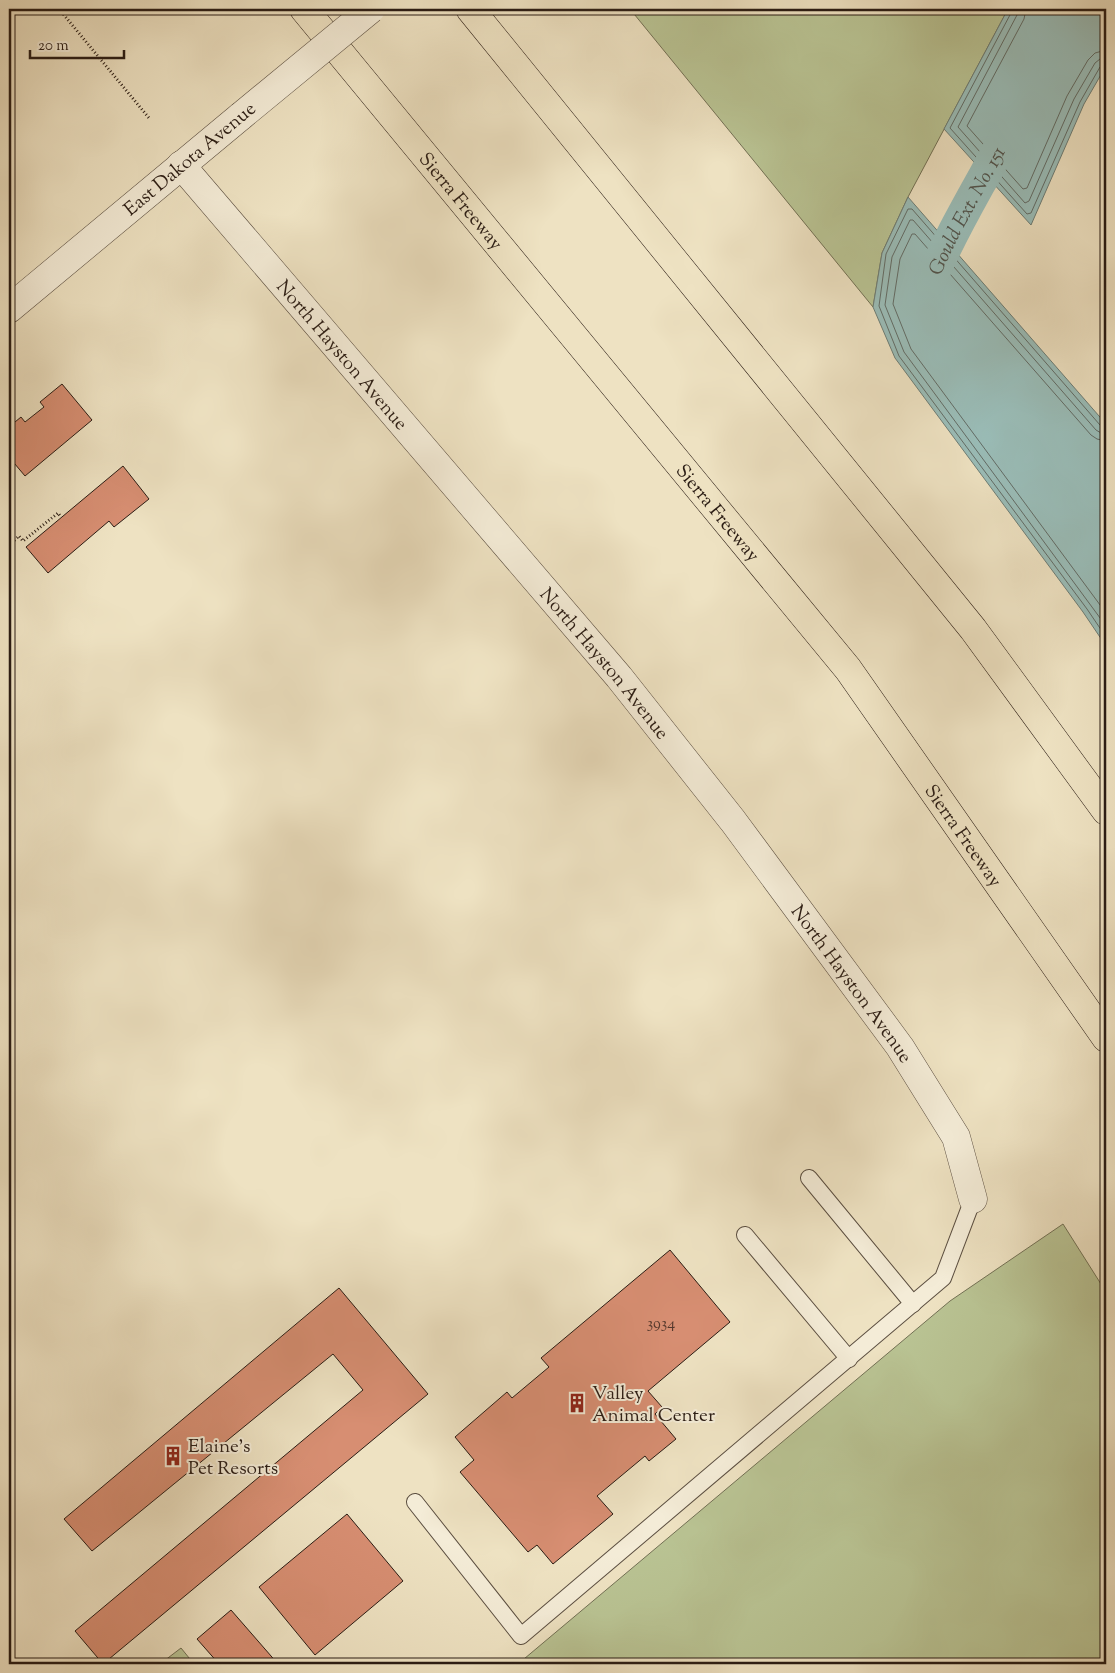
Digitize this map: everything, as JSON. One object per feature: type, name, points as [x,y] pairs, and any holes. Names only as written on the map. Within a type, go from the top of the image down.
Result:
[{"type":"highway","name":"Sierra Freeway","points":[[304,9],[848,669],[1106,1038]]},
{"type":"highway","points":[[470,9],[973,629],[1106,811]]},
{"type":"street","name":"East Dakota Avenue","points":[[9,309],[370,9]]},
{"type":"street","name":"North Hayston Avenue","points":[[181,165],[619,677],[733,821],[900,1047],[956,1137],[973,1199]]},
{"type":"lane","points":[[809,1178],[914,1304]]},
{"type":"lane","points":[[415,1502],[521,1636],[943,1278],[973,1199]]},
{"type":"lane","points":[[745,1235],[849,1359]]},
{"type":"path","points":[[59,9],[149,118]]},
{"type":"path","points":[[9,545],[19,536],[23,541],[58,512],[61,517]]},
{"type":"green space","points":[[630,9],[1008,9],[908,197],[882,253],[873,307]]},
{"type":"green space","points":[[1063,1224],[1106,1292],[1106,1664],[518,1664],[950,1301]]},
{"type":"green space","points":[[181,1648],[194,1664],[160,1664]]},
{"type":"water","points":[[1008,9],[1106,9],[1106,66],[1084,104],[1031,225],[944,129]]},
{"type":"water","points":[[908,197],[1106,424],[1106,646],[1083,612],[895,358],[873,307],[882,253]]},
{"type":"building","points":[[62,384],[92,420],[25,476],[9,457],[9,427],[21,417],[25,422],[44,407],[40,402]]},
{"type":"building","points":[[123,466],[149,499],[114,527],[109,521],[48,573],[26,547]]},
{"type":"building","name":"Valley Animal Center","points":[[670,1250],[730,1322],[648,1391],[662,1407],[655,1414],[676,1439],[649,1461],[645,1456],[597,1496],[613,1514],[553,1564],[537,1545],[528,1552],[460,1472],[474,1460],[455,1437],[507,1392],[512,1398],[549,1367],[541,1358]]},
{"type":"building","name":"Elaine's Pet Resorts","points":[[339,1288],[428,1394],[103,1664],[75,1631],[363,1390],[333,1354],[92,1551],[64,1519]]},
{"type":"building","points":[[347,1514],[403,1581],[315,1655],[259,1587]]},
{"type":"building","points":[[231,1610],[278,1664],[219,1664],[197,1639]]},
{"type":"waterway","name":"Gould Ext. No. 151","points":[[930,282],[957,226],[1006,135]]},
{"type":"place","name":"Valley Animal Center","points":[[577,1403]]},
{"type":"place","name":"Elaine's Pet Resorts","points":[[173,1456]]}]
